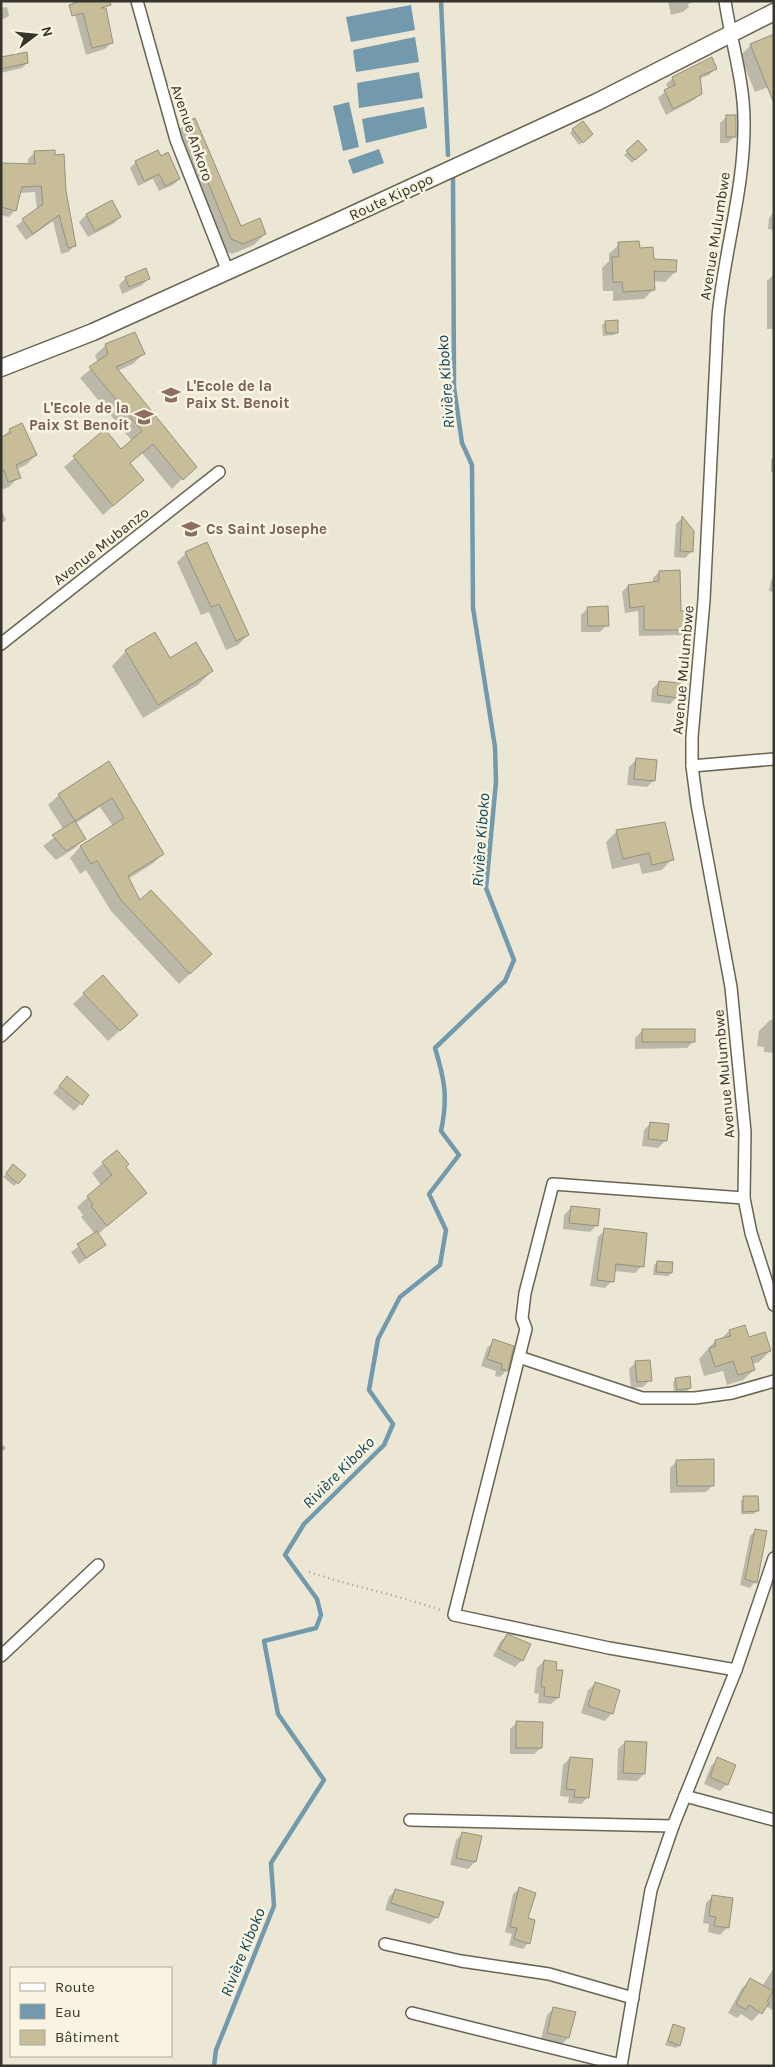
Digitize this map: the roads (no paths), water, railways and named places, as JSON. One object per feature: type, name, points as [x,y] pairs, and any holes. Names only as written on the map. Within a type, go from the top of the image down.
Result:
[{"type":"main road","name":"Route Kipopo","points":[[1,368],[93,332],[228,272],[597,102],[774,12]]},
{"type":"street","name":"Avenue Ankoro","points":[[138,1],[176,140],[228,272]]},
{"type":"street","name":"Avenue Mulumbwe","points":[[724,1],[744,103],[744,139],[740,189],[722,278],[718,317],[704,600],[692,737],[692,766],[697,804],[731,987],[745,1132],[744,1198],[751,1233],[774,1305]]},
{"type":"street","name":"Avenue Mubanzo","points":[[1,644],[219,472]]},
{"type":"street","points":[[692,766],[774,759]]},
{"type":"street","points":[[1,1036],[25,1013]]},
{"type":"street","points":[[736,1670],[600,1646],[454,1615],[526,1329],[522,1318],[526,1293],[553,1184],[744,1198]]},
{"type":"street","points":[[519,1357],[642,1398],[695,1398],[732,1393],[774,1382]]},
{"type":"street","points":[[412,2013],[621,2065],[651,1890],[673,1826],[736,1670],[774,1558]]},
{"type":"street","points":[[1,1656],[98,1565]]},
{"type":"street","points":[[685,1796],[774,1820]]},
{"type":"street","points":[[410,1820],[673,1826]]},
{"type":"street","points":[[385,1944],[461,1961],[549,1974],[633,1998]]},
{"type":"water","points":[[411,5],[415,30],[351,42],[346,17]]},
{"type":"water","points":[[415,37],[419,62],[356,72],[353,50]]},
{"type":"water","points":[[419,72],[423,98],[359,108],[357,83]]},
{"type":"water","points":[[349,102],[359,147],[343,151],[333,106]]},
{"type":"water","points":[[424,107],[427,128],[366,143],[362,119]]},
{"type":"water","points":[[379,149],[384,163],[353,174],[348,160]]},
{"type":"waterway","name":"Rivière Kiboko","points":[[441,1],[448,155]]},
{"type":"waterway","name":"Rivière Kiboko","points":[[214,2066],[216,2050],[274,1906],[271,1863],[324,1780],[278,1714],[264,1641],[316,1628],[321,1615],[317,1599],[285,1555],[304,1524],[384,1445],[393,1424],[369,1390],[378,1339],[400,1297],[440,1265],[446,1230],[429,1194],[459,1155],[441,1131],[445,1098],[441,1070],[435,1048],[505,981],[514,960],[486,888],[496,782],[495,747],[473,608],[472,465],[462,443],[454,387],[453,175]]},
{"type":"place","name":"L'Ecole de la Paix St. Benoit","points":[[171,395]]},
{"type":"place","name":"L'Ecole de la Paix St Benoit","points":[[144,417]]},
{"type":"place","name":"Cs Saint Josephe","points":[[191,529]]}]
